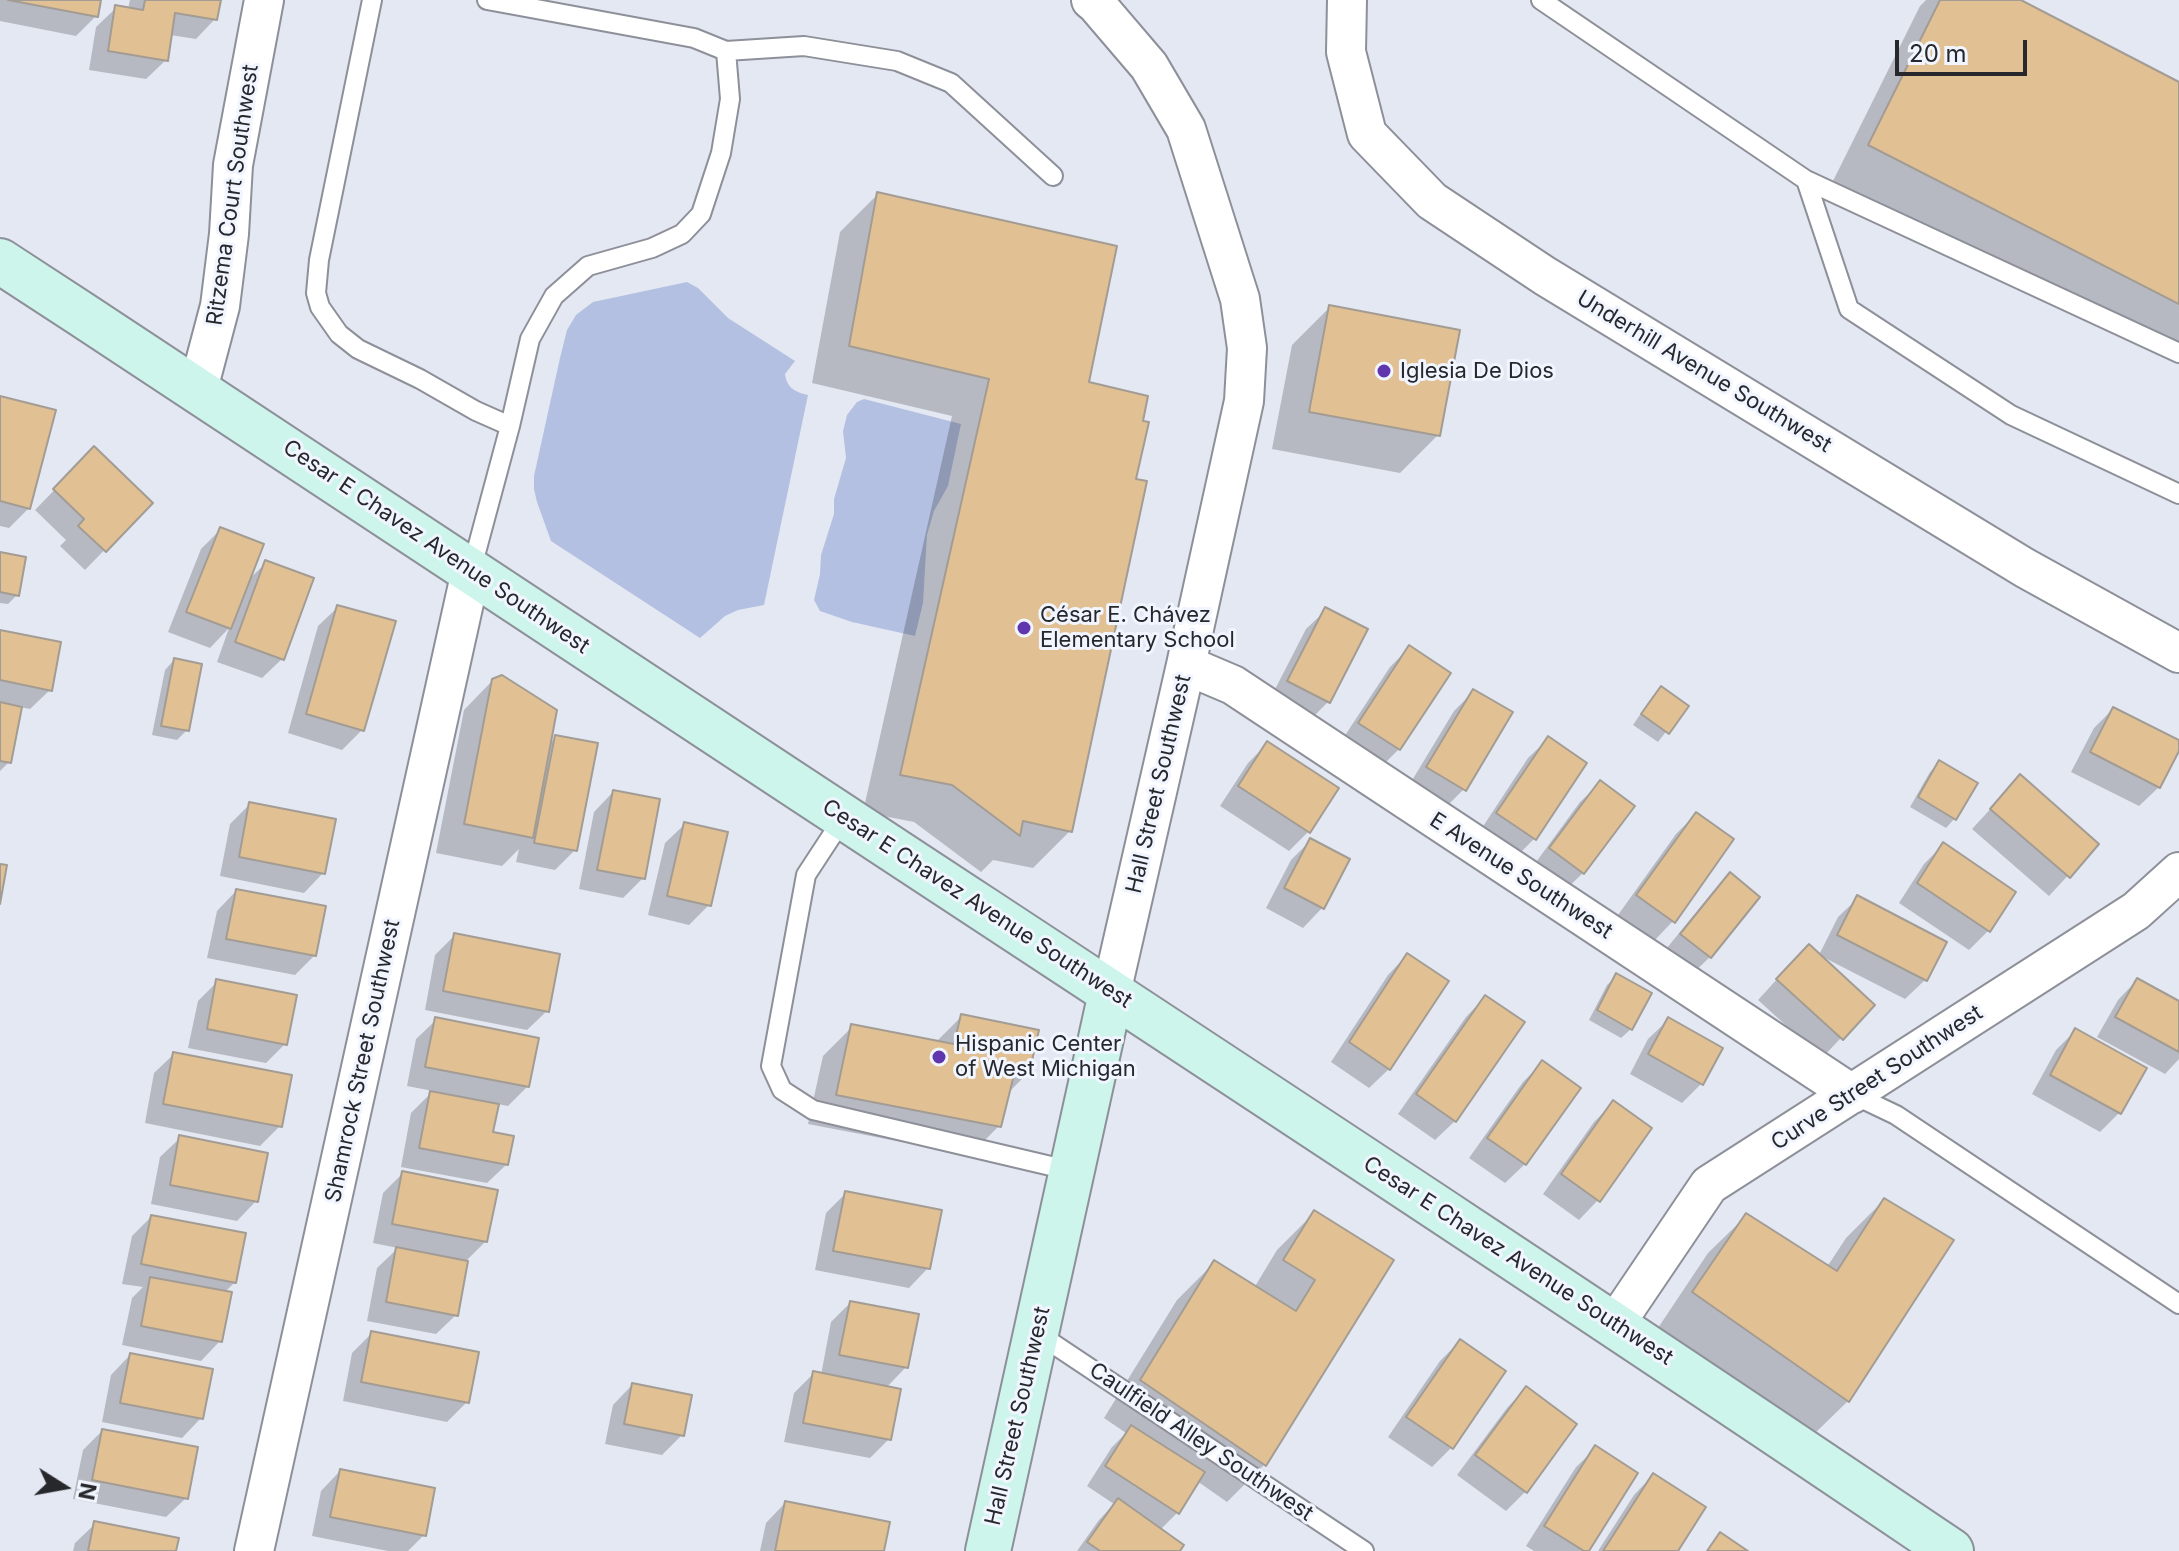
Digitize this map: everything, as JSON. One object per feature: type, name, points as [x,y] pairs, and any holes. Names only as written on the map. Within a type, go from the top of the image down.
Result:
[{"type":"main road","name":"Cesar E Chavez Avenue Southwest","points":[[0,261],[1615,1324],[1951,1551]]},
{"type":"main road","name":"Hall Street Southwest","points":[[988,1551],[1111,993]]},
{"type":"street","name":"Ritzema Court Southwest","points":[[198,389],[220,306],[233,165],[264,0]]},
{"type":"street","name":"Hall Street Southwest","points":[[1091,0],[1149,66],[1186,129],[1240,299],[1247,348],[1244,401],[1111,993]]},
{"type":"street","name":"Underhill Avenue Southwest","points":[[1347,0],[1346,52],[1367,134],[1432,201],[1545,276],[2025,568],[2179,653]]},
{"type":"street","name":"Shamrock Street Southwest","points":[[254,1551],[471,571]]},
{"type":"street","name":"E Avenue Southwest","points":[[1186,665],[1233,685],[1852,1094]]},
{"type":"street","name":"Curve Street Southwest","points":[[1615,1324],[1709,1185],[2136,911],[2179,872]]},
{"type":"lane","points":[[372,0],[319,260],[316,293],[320,307],[339,334],[358,349],[510,426]]},
{"type":"lane","points":[[487,0],[694,38],[726,51],[804,46],[897,61],[951,83],[1053,176]]},
{"type":"lane","points":[[1541,0],[1806,180],[2179,353]]},
{"type":"lane","points":[[471,571],[530,339],[554,296],[588,266],[662,244],[682,234],[701,214],[721,153],[730,99],[726,51]]},
{"type":"lane","points":[[1806,180],[1849,309],[2011,415],[2179,494]]},
{"type":"lane","points":[[844,817],[806,875],[771,1066],[782,1090],[813,1110],[1072,1171]]},
{"type":"lane","points":[[1852,1094],[1896,1115],[2179,1304]]},
{"type":"lane","name":"Caulfield Alley Southwest","points":[[1037,1333],[1364,1551]]},
{"type":"shaded area","points":[[687,282],[698,288],[728,318],[795,361],[785,374],[786,379],[792,389],[808,395],[764,605],[725,616],[700,638],[551,541],[534,489],[534,476],[560,358],[567,330],[576,315],[593,302]]},
{"type":"shaded area","points":[[864,399],[961,424],[948,486],[934,511],[927,535],[923,603],[915,636],[852,622],[820,611],[814,600],[821,555],[846,458],[843,431],[847,415],[857,402]]},
{"type":"building","points":[[8,0],[101,0],[98,17]]},
{"type":"building","points":[[145,0],[221,0],[217,20],[175,13],[168,61],[108,51],[115,5],[143,10]]},
{"type":"building","points":[[1940,0],[2021,0],[2179,82],[2179,304],[1868,145]]},
{"type":"building","name":"César E. Chávez Elementary School","points":[[877,192],[1117,246],[1089,382],[1148,396],[1143,421],[1149,422],[1136,479],[1147,481],[1072,832],[1023,821],[1020,836],[952,785],[900,775],[989,379],[849,346]]},
{"type":"building","name":"Iglesia De Dios","points":[[1329,305],[1460,330],[1440,436],[1309,412]]},
{"type":"building","points":[[0,396],[56,410],[30,509],[0,501]]},
{"type":"building","points":[[94,446],[153,503],[106,552],[78,526],[84,519],[53,489]]},
{"type":"building","points":[[220,527],[264,544],[231,629],[186,612]]},
{"type":"building","points":[[0,552],[26,557],[19,596],[0,592]]},
{"type":"building","points":[[265,560],[314,578],[284,660],[235,642]]},
{"type":"building","points":[[337,605],[396,621],[364,731],[306,714]]},
{"type":"building","points":[[1325,607],[1368,629],[1330,703],[1287,681]]},
{"type":"building","points":[[0,630],[61,642],[52,691],[0,680]]},
{"type":"building","points":[[1409,645],[1451,673],[1400,750],[1358,723]]},
{"type":"building","points":[[174,658],[202,664],[189,731],[161,726]]},
{"type":"building","points":[[502,675],[557,710],[533,838],[464,824],[492,679]]},
{"type":"building","points":[[1661,686],[1689,706],[1669,734],[1641,714]]},
{"type":"building","points":[[1473,689],[1513,712],[1466,791],[1426,767]]},
{"type":"building","points":[[0,702],[22,707],[11,763],[0,761]]},
{"type":"building","points":[[2113,707],[2179,740],[2179,751],[2160,788],[2090,752]]},
{"type":"building","points":[[555,735],[598,743],[577,851],[534,843]]},
{"type":"building","points":[[1548,736],[1587,763],[1536,840],[1496,813]]},
{"type":"building","points":[[1267,741],[1339,788],[1310,833],[1238,786]]},
{"type":"building","points":[[1939,760],[1978,783],[1956,820],[1918,797]]},
{"type":"building","points":[[2020,774],[2099,844],[2070,878],[1990,809]]},
{"type":"building","points":[[1600,780],[1635,806],[1584,874],[1549,848]]},
{"type":"building","points":[[613,790],[660,799],[645,879],[597,870]]},
{"type":"building","points":[[249,802],[336,819],[325,874],[239,857]]},
{"type":"building","points":[[1696,812],[1734,839],[1675,923],[1636,895]]},
{"type":"building","points":[[684,822],[728,832],[711,906],[667,896]]},
{"type":"building","points":[[1310,838],[1350,859],[1324,909],[1284,888]]},
{"type":"building","points":[[1943,842],[2016,892],[1990,932],[1917,883]]},
{"type":"building","points":[[0,864],[7,865],[0,904]]},
{"type":"building","points":[[1730,872],[1760,897],[1711,958],[1680,934]]},
{"type":"building","points":[[236,889],[326,906],[316,956],[226,939]]},
{"type":"building","points":[[1857,895],[1947,942],[1927,981],[1837,935]]},
{"type":"building","points":[[454,933],[560,954],[549,1012],[443,991]]},
{"type":"building","points":[[1809,944],[1875,1005],[1843,1040],[1776,979]]},
{"type":"building","points":[[1407,953],[1449,981],[1390,1070],[1349,1042]]},
{"type":"building","points":[[1616,973],[1652,993],[1632,1030],[1597,1010]]},
{"type":"building","points":[[2137,978],[2179,1001],[2179,1052],[2115,1017]]},
{"type":"building","points":[[216,979],[297,995],[287,1045],[207,1029]]},
{"type":"building","points":[[1485,995],[1525,1022],[1456,1122],[1416,1094]]},
{"type":"building","name":"Hispanic Center of West Michigan","points":[[961,1014],[1039,1030],[1029,1074],[1015,1071],[1001,1127],[836,1095],[851,1024],[954,1044]]},
{"type":"building","points":[[435,1017],[539,1038],[529,1087],[425,1067]]},
{"type":"building","points":[[1668,1017],[1723,1048],[1703,1085],[1648,1054]]},
{"type":"building","points":[[2075,1028],[2147,1068],[2121,1114],[2050,1075]]},
{"type":"building","points":[[173,1052],[292,1075],[282,1127],[163,1104]]},
{"type":"building","points":[[1542,1060],[1581,1088],[1526,1165],[1487,1138]]},
{"type":"building","points":[[430,1091],[499,1104],[493,1132],[514,1136],[508,1165],[419,1148]]},
{"type":"building","points":[[1613,1100],[1652,1128],[1600,1202],[1561,1174]]},
{"type":"building","points":[[179,1135],[268,1153],[258,1202],[170,1185]]},
{"type":"building","points":[[402,1171],[498,1190],[487,1242],[392,1224]]},
{"type":"building","points":[[845,1191],[942,1210],[930,1269],[833,1251]]},
{"type":"building","points":[[1884,1198],[1954,1240],[1849,1402],[1692,1292],[1746,1213],[1837,1271]]},
{"type":"building","points":[[1314,1210],[1394,1260],[1266,1466],[1140,1380],[1214,1260],[1296,1311],[1315,1280],[1283,1260]]},
{"type":"building","points":[[151,1215],[246,1233],[236,1283],[141,1264]]},
{"type":"building","points":[[396,1247],[468,1261],[458,1316],[386,1302]]},
{"type":"building","points":[[150,1277],[232,1292],[222,1342],[141,1326]]},
{"type":"building","points":[[850,1301],[919,1314],[908,1368],[839,1355]]},
{"type":"building","points":[[371,1331],[479,1352],[469,1403],[361,1382]]},
{"type":"building","points":[[1460,1339],[1506,1371],[1453,1449],[1406,1417]]},
{"type":"building","points":[[130,1353],[213,1369],[203,1419],[120,1403]]},
{"type":"building","points":[[813,1371],[901,1389],[891,1440],[803,1423]]},
{"type":"building","points":[[632,1383],[692,1395],[684,1436],[624,1424]]},
{"type":"building","points":[[1526,1386],[1577,1424],[1527,1493],[1475,1455]]},
{"type":"building","points":[[1131,1425],[1205,1472],[1179,1514],[1105,1466]]},
{"type":"building","points":[[102,1429],[198,1447],[188,1499],[92,1480]]},
{"type":"building","points":[[1595,1445],[1638,1473],[1589,1551],[1584,1551],[1544,1526]]},
{"type":"building","points":[[340,1469],[435,1488],[426,1536],[330,1517]]},
{"type":"building","points":[[1653,1473],[1706,1507],[1678,1551],[1603,1551]]},
{"type":"building","points":[[1118,1498],[1184,1545],[1180,1551],[1100,1551],[1087,1542]]},
{"type":"building","points":[[785,1501],[890,1522],[884,1551],[775,1551]]},
{"type":"building","points":[[94,1521],[179,1538],[176,1551],[88,1551]]},
{"type":"building","points":[[1720,1532],[1748,1551],[1707,1551]]},
{"type":"place","name":"Iglesia De Dios","points":[[1384,371]]},
{"type":"place","name":"César E. Chávez Elementary School","points":[[1024,628]]},
{"type":"place","name":"Hispanic Center of West Michigan","points":[[939,1057]]}]
